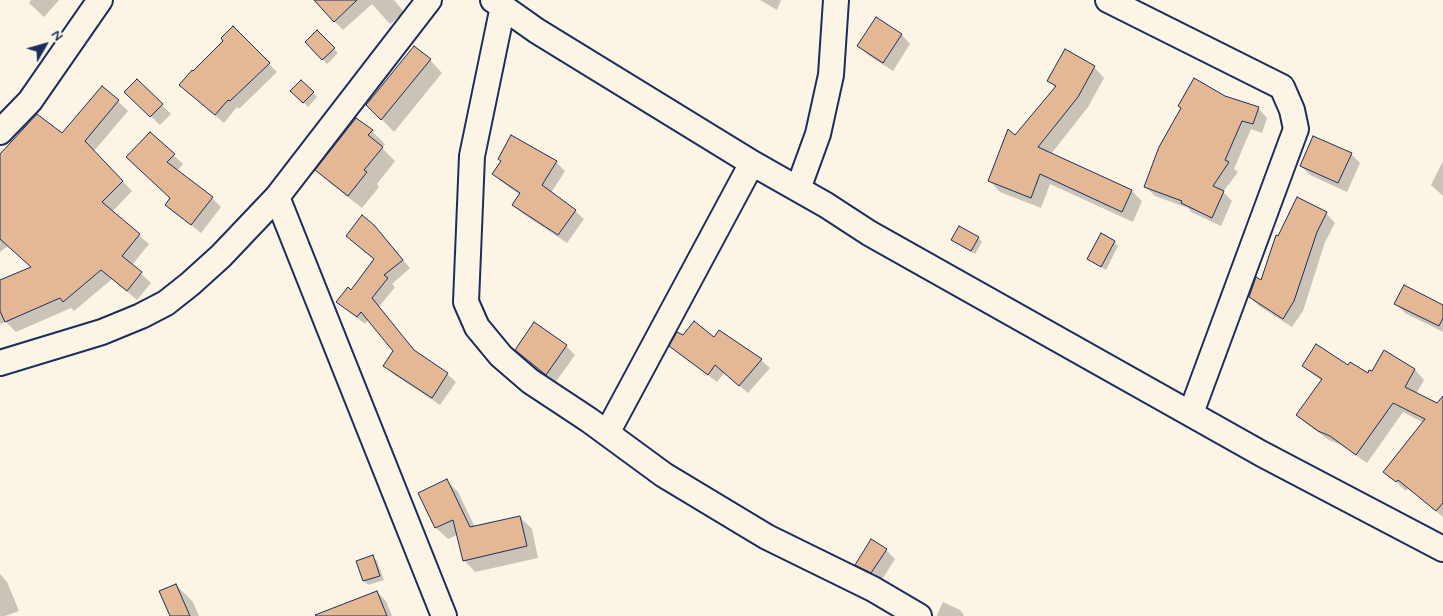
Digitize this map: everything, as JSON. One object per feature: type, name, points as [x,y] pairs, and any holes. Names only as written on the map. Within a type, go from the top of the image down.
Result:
[{"type":"street","points":[[0,132],[30,101],[100,0]]},
{"type":"street","points":[[0,363],[102,332],[142,316],[166,303],[221,256],[277,197],[429,0]]},
{"type":"street","points":[[798,190],[818,134],[831,75],[836,0]]},
{"type":"street","points":[[1108,0],[1282,87],[1292,110],[1296,130],[1190,413]]},
{"type":"street","points":[[918,616],[873,590],[766,537],[664,475],[530,381],[500,356],[477,327],[466,302],[472,156],[498,3],[537,31],[752,164],[869,233],[1262,454],[1443,549]]},
{"type":"street","points":[[606,433],[752,164]]},
{"type":"street","points":[[277,197],[444,616]]},
{"type":"building","points":[[314,0],[357,0],[334,22]]},
{"type":"building","points":[[876,17],[902,34],[883,63],[857,46]]},
{"type":"building","points":[[233,26],[270,63],[230,101],[228,100],[215,115],[179,85],[223,41],[221,38]]},
{"type":"building","points":[[317,30],[335,48],[322,60],[305,42]]},
{"type":"building","points":[[414,46],[431,59],[381,120],[366,105]]},
{"type":"building","points":[[1065,49],[1095,66],[1078,97],[1038,147],[1132,190],[1122,212],[1040,174],[1031,198],[988,181],[1008,129],[1015,135],[1056,86],[1047,81]]},
{"type":"building","points":[[1194,78],[1225,96],[1259,107],[1253,124],[1242,121],[1225,160],[1229,162],[1213,186],[1224,191],[1212,218],[1181,203],[1182,201],[1144,187],[1159,147],[1181,108],[1178,106]]},
{"type":"building","points":[[137,79],[163,104],[150,117],[124,92]]},
{"type":"building","points":[[301,80],[314,92],[303,103],[290,91]]},
{"type":"building","points":[[102,86],[119,100],[85,141],[123,181],[102,202],[140,234],[122,256],[142,272],[127,291],[101,270],[63,302],[60,298],[5,322],[0,311],[0,280],[31,267],[0,239],[0,154],[37,114],[62,133]]},
{"type":"building","points":[[356,118],[373,130],[368,135],[383,147],[364,170],[367,172],[348,196],[315,170]]},
{"type":"building","points":[[150,132],[175,154],[167,162],[213,197],[191,225],[165,205],[170,198],[126,157]]},
{"type":"building","points":[[511,135],[557,161],[542,185],[576,210],[558,235],[512,205],[520,193],[492,174],[501,161],[498,159]]},
{"type":"building","points":[[1313,136],[1352,153],[1338,183],[1300,166]]},
{"type":"building","points":[[1297,197],[1327,212],[1317,232],[1294,301],[1283,319],[1249,297],[1256,277],[1261,280],[1276,235],[1278,236]]},
{"type":"building","points":[[362,215],[374,225],[403,260],[384,275],[388,278],[372,298],[414,350],[448,373],[432,398],[383,366],[393,351],[361,312],[357,317],[336,302],[348,287],[351,290],[374,259],[346,236]]},
{"type":"building","points":[[959,226],[979,237],[971,251],[951,240]]},
{"type":"building","points":[[1101,233],[1115,241],[1101,267],[1087,259]]},
{"type":"building","points":[[1404,285],[1443,305],[1443,318],[1439,326],[1394,304]]},
{"type":"building","points":[[694,321],[714,337],[719,330],[762,359],[739,386],[715,365],[708,375],[669,346],[677,332],[683,335]]},
{"type":"building","points":[[534,322],[567,345],[546,375],[515,350]]},
{"type":"building","points":[[1316,344],[1348,365],[1350,362],[1368,373],[1369,370],[1372,371],[1384,350],[1415,369],[1405,387],[1437,403],[1443,396],[1443,503],[1436,511],[1398,480],[1396,482],[1383,472],[1425,419],[1393,403],[1356,455],[1296,415],[1322,379],[1302,366]]},
{"type":"building","points":[[447,479],[470,527],[520,516],[527,546],[463,561],[453,520],[435,528],[418,493]]},
{"type":"building","points":[[871,539],[887,549],[871,573],[855,565]]},
{"type":"building","points":[[373,555],[380,576],[363,581],[356,561]]},
{"type":"building","points":[[176,584],[190,616],[170,616],[159,591]]},
{"type":"building","points":[[377,591],[387,616],[315,615]]}]
